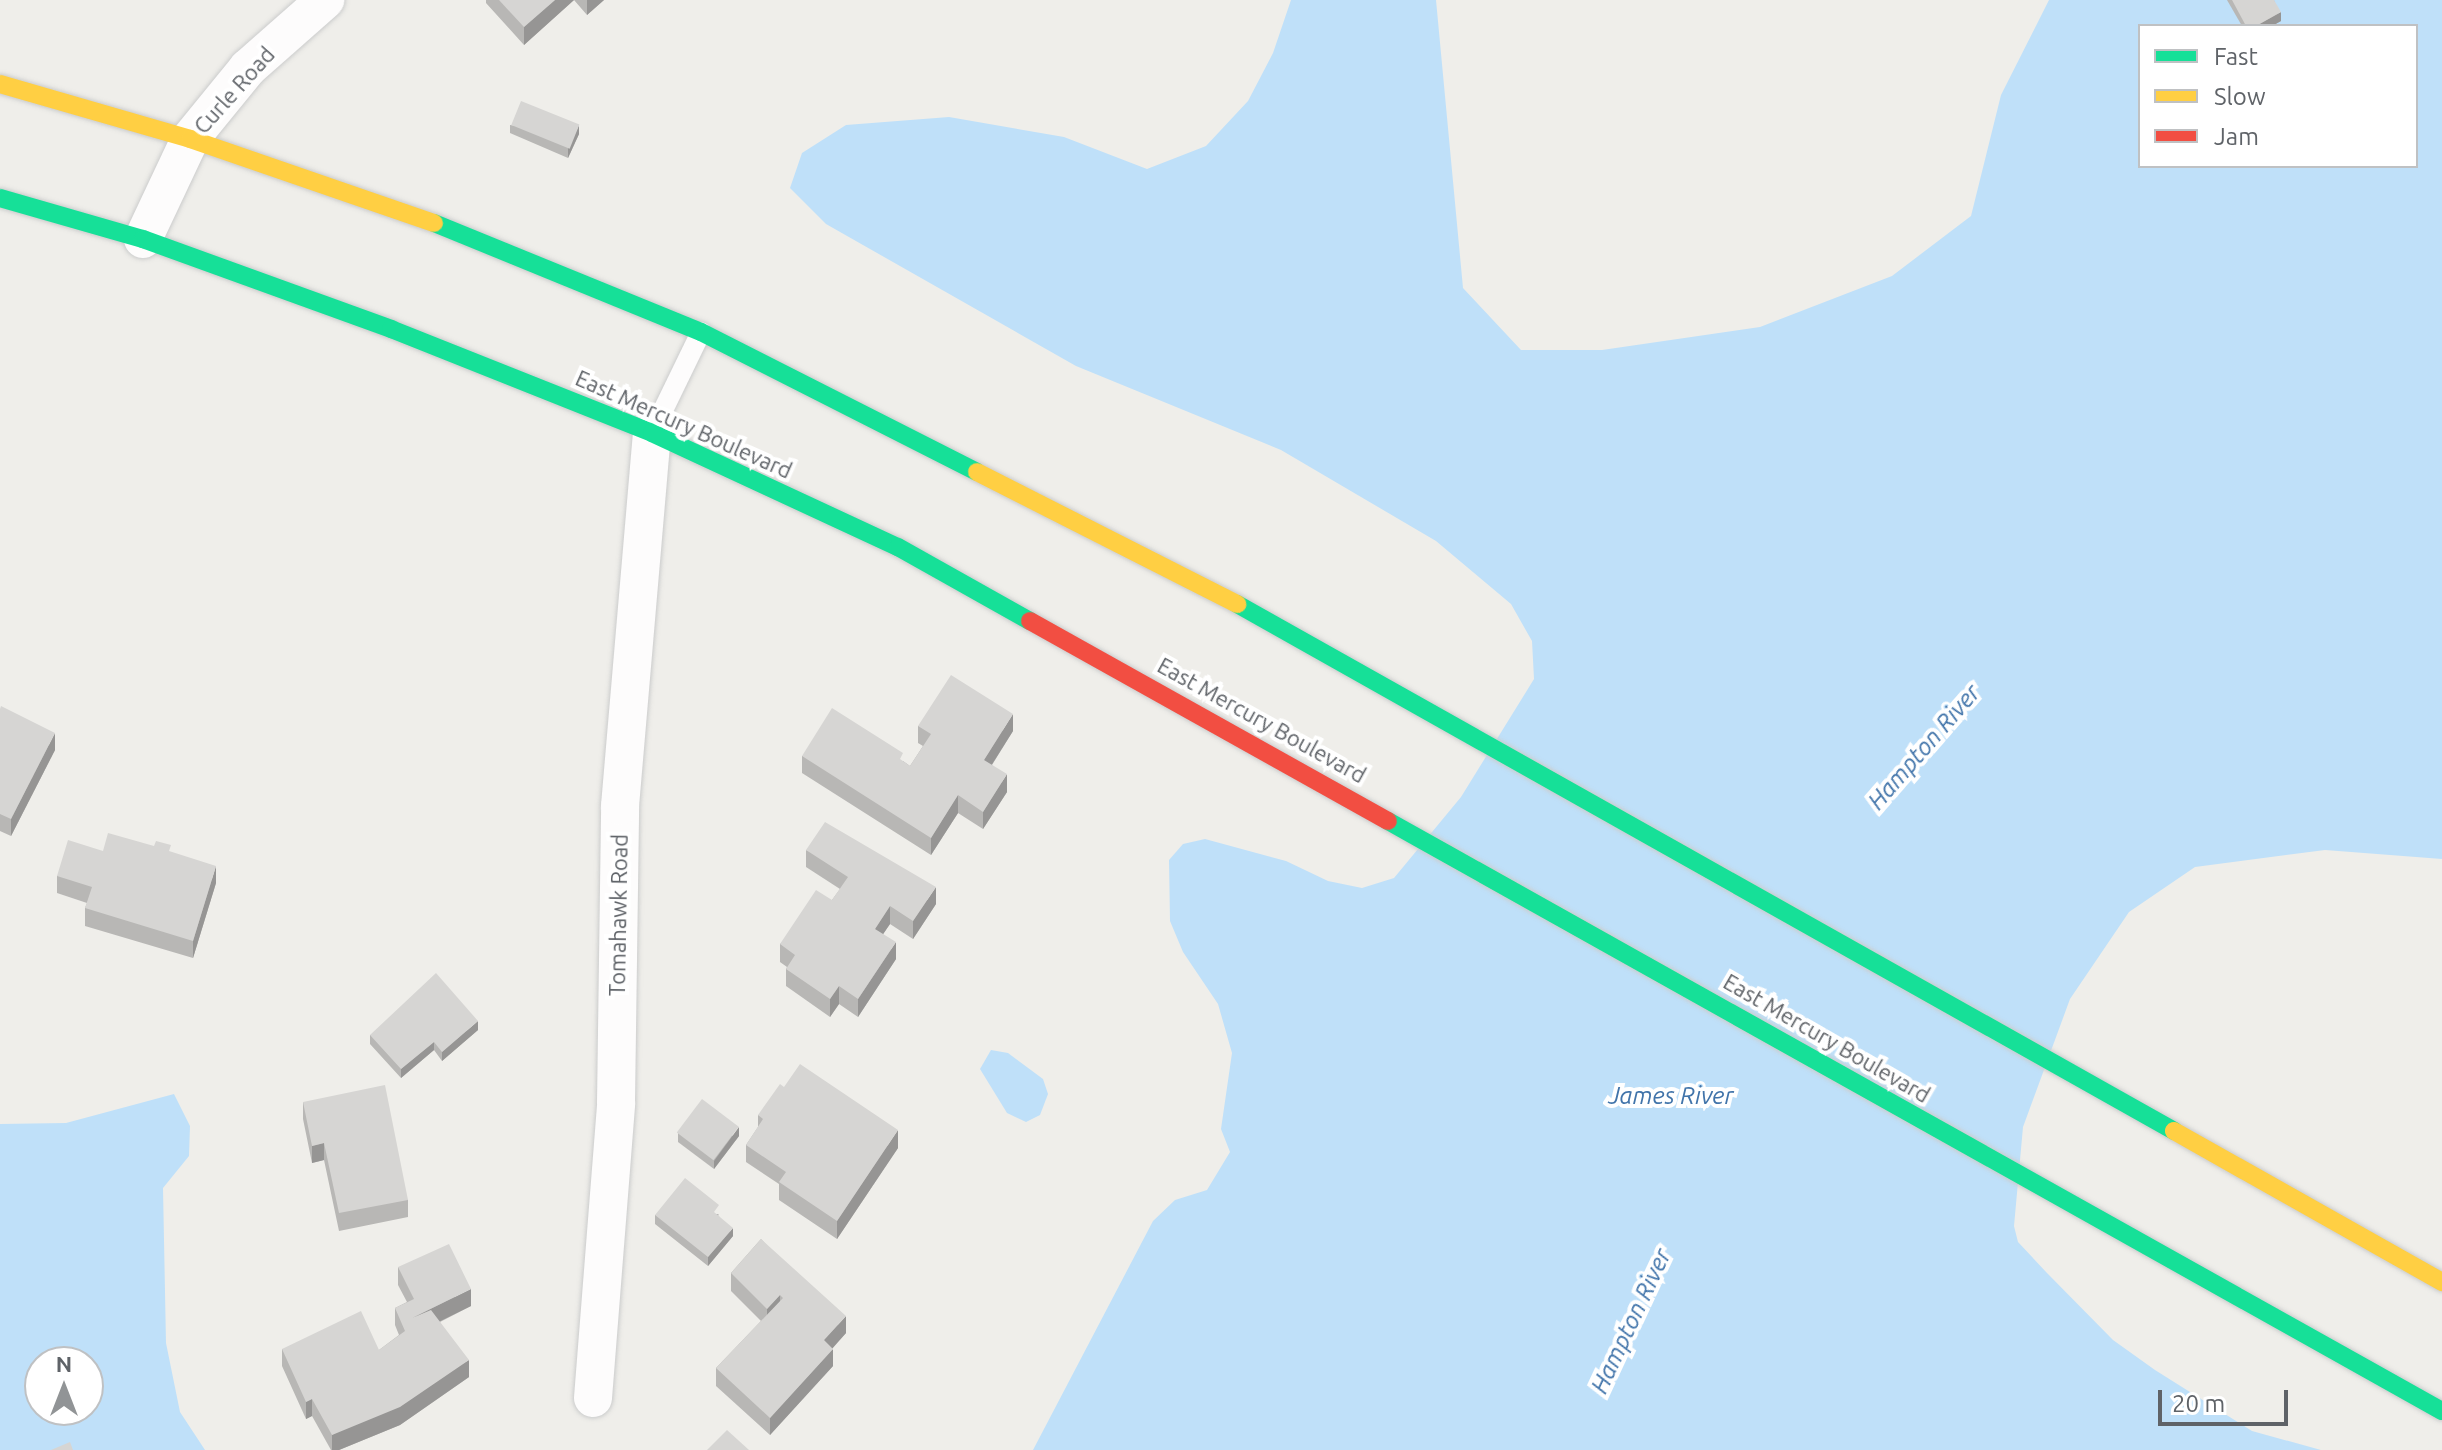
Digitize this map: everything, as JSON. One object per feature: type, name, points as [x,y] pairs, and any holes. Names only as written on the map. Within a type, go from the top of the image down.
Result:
[{"type":"main road","points":[[0,84],[190,139],[424,219],[701,332],[997,479],[1434,711],[2442,1282]]},
{"type":"main road","name":"East Mercury Boulevard","points":[[0,198],[143,239],[391,329],[652,433],[898,547],[1375,810],[2442,1411]]},
{"type":"street","name":"Curle Road","points":[[143,239],[190,139],[248,68],[325,0]]},
{"type":"street","name":"Tomahawk Road","points":[[593,1398],[616,1103],[620,806],[652,433]]},
{"type":"lane","points":[[652,433],[701,332]]},
{"type":"water","name":"James River","points":[[1291,0],[1436,0],[1463,288],[1521,350],[1602,350],[1760,327],[1892,276],[1971,216],[2001,95],[2049,0],[2442,0],[2442,859],[2325,850],[2195,867],[2129,912],[2070,999],[2023,1127],[2014,1226],[2018,1242],[2113,1340],[2252,1431],[2321,1450],[1033,1450],[1153,1221],[1175,1200],[1207,1190],[1230,1152],[1221,1129],[1232,1053],[1218,1004],[1183,952],[1170,921],[1169,860],[1183,844],[1205,839],[1286,861],[1328,881],[1362,888],[1394,878],[1461,797],[1534,679],[1532,641],[1511,604],[1436,541],[1281,450],[1076,366],[826,224],[790,188],[802,153],[846,125],[949,117],[1064,137],[1147,169],[1206,146],[1248,101],[1273,53]]},
{"type":"water","points":[[991,1050],[1008,1053],[1043,1079],[1048,1094],[1040,1115],[1026,1122],[1007,1113],[980,1069]]},
{"type":"water","points":[[174,1094],[190,1126],[189,1156],[163,1188],[166,1343],[180,1412],[205,1450],[0,1450],[0,1124],[66,1123]]},
{"type":"building","points":[[499,0],[555,0],[524,27]]},
{"type":"building","points":[[2232,0],[2274,0],[2281,12],[2260,24],[2245,24]]},
{"type":"building","points":[[521,101],[579,125],[570,149],[511,125]]},
{"type":"building","points":[[951,675],[1013,714],[984,760],[1007,774],[983,812],[958,795],[931,838],[802,756],[832,708],[903,753],[900,759],[910,766],[931,734],[918,726]]},
{"type":"building","points":[[1,706],[55,733],[11,819],[0,814]]},
{"type":"building","points":[[825,822],[936,887],[913,921],[890,906],[875,929],[896,942],[858,999],[839,986],[830,999],[786,969],[795,955],[780,944],[816,890],[832,900],[848,877],[806,850]]},
{"type":"building","points":[[108,833],[154,846],[156,841],[171,845],[169,851],[216,866],[193,941],[85,908],[92,887],[57,876],[68,840],[103,851]]},
{"type":"building","points":[[436,973],[478,1021],[442,1052],[434,1042],[401,1069],[370,1035]]},
{"type":"building","points":[[800,1064],[898,1130],[837,1221],[779,1182],[786,1172],[746,1145],[763,1119],[758,1115],[780,1084],[784,1087]]},
{"type":"building","points":[[385,1085],[408,1200],[339,1213],[324,1143],[312,1146],[303,1102]]},
{"type":"building","points":[[702,1099],[739,1127],[713,1160],[677,1133]]},
{"type":"building","points":[[685,1178],[719,1205],[714,1212],[733,1228],[708,1257],[655,1215]]},
{"type":"building","points":[[761,1239],[846,1316],[824,1340],[833,1349],[770,1418],[716,1368],[783,1298],[780,1295],[767,1309],[731,1273]]},
{"type":"building","points":[[449,1244],[471,1289],[412,1318],[431,1310],[469,1360],[400,1407],[332,1435],[312,1399],[306,1402],[282,1349],[361,1311],[379,1350],[405,1331],[395,1308],[414,1299],[398,1267]]},
{"type":"building","points":[[727,1430],[749,1450],[707,1450]]},
{"type":"building","points":[[70,1442],[73,1450],[51,1450]]},
{"type":"traffic: fast","points":[[0,198],[143,239],[391,329],[652,433],[898,547],[1030,621]]},
{"type":"traffic: fast","points":[[434,223],[701,332],[977,472]]},
{"type":"traffic: fast","points":[[1237,604],[2174,1131]]},
{"type":"traffic: fast","points":[[1388,821],[2442,1411]]},
{"type":"traffic: slow","points":[[0,84],[190,139],[434,223]]},
{"type":"traffic: slow","points":[[977,472],[1237,604]]},
{"type":"traffic: slow","points":[[2174,1131],[2442,1282]]},
{"type":"traffic: jam","points":[[1030,621],[1388,821]]},
{"type":"water label","name":"Hampton River","points":[[1924,747]]},
{"type":"water label","name":"Hampton River","points":[[1631,1321]]}]
